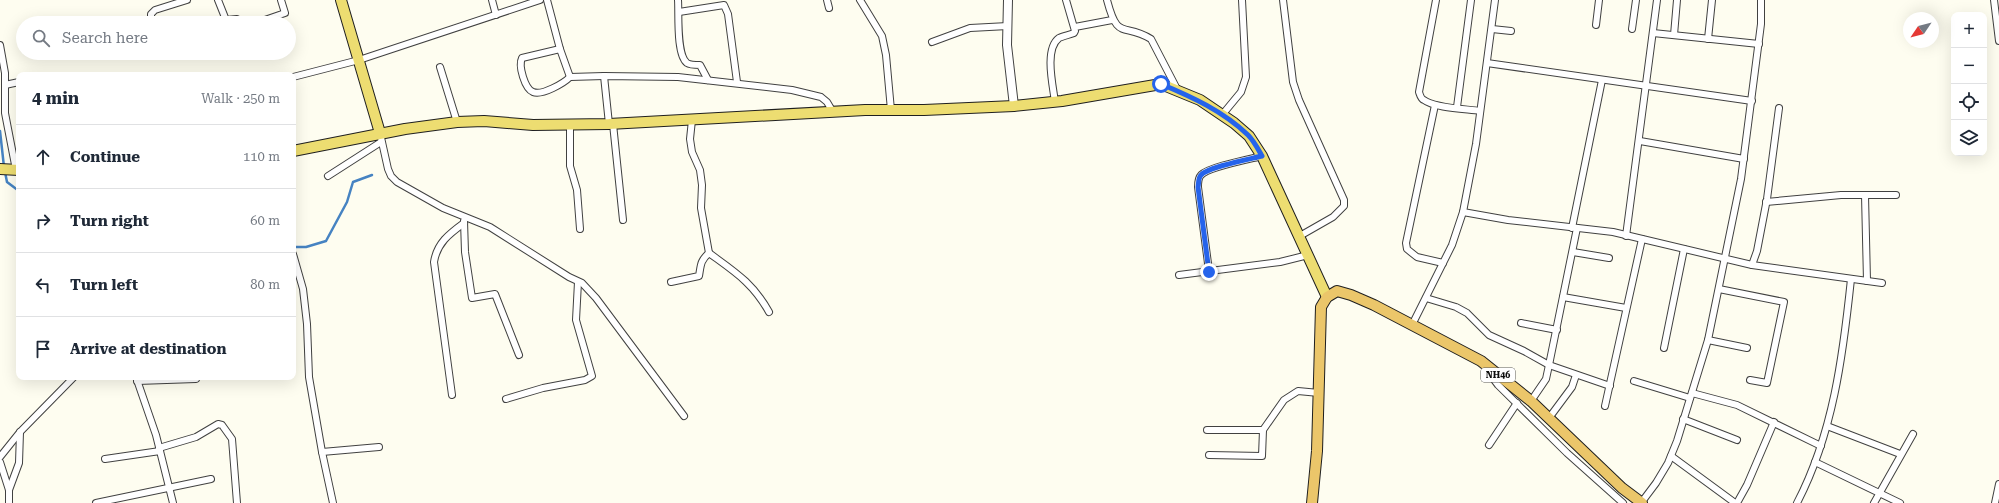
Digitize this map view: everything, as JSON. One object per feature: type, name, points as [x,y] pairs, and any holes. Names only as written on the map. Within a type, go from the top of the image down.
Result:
[{"type":"highway","name":"NH46","points":[[1327,296],[1337,291],[1351,295],[1481,361],[1531,401],[1622,488],[1641,503]]},
{"type":"highway","points":[[1312,503],[1317,451],[1321,307],[1327,296]]},
{"type":"main road","points":[[341,0],[380,137]]},
{"type":"main road","points":[[296,151],[380,137],[457,122],[484,121],[533,125],[611,124],[833,112],[1014,106],[1055,102],[1161,84],[1200,100],[1249,136],[1262,156],[1298,237],[1327,296]]},
{"type":"street","points":[[150,16],[155,10],[188,0]]},
{"type":"street","points":[[218,0],[224,16]]},
{"type":"street","points":[[276,16],[285,13],[281,0]]},
{"type":"street","points":[[492,0],[496,14]]},
{"type":"street","points":[[296,76],[359,60],[496,14],[526,2],[540,0]]},
{"type":"street","points":[[547,0],[560,49],[570,77]]},
{"type":"street","points":[[678,0],[680,49],[684,58],[690,64],[700,65],[708,80]]},
{"type":"street","points":[[827,0],[829,8]]},
{"type":"street","points":[[860,0],[882,36],[886,55],[891,110]]},
{"type":"street","points":[[1008,0],[1007,45],[1014,106]]},
{"type":"street","points":[[1055,102],[1051,66],[1054,46],[1061,37],[1074,33],[1075,27],[1066,0]]},
{"type":"street","points":[[1107,0],[1112,20],[1120,29],[1151,39],[1178,91]]},
{"type":"street","points":[[1222,115],[1241,92],[1246,77],[1242,0]]},
{"type":"street","points":[[1283,0],[1294,82],[1299,100],[1344,200],[1344,206],[1333,217],[1298,237]]},
{"type":"street","points":[[1436,0],[1419,92],[1424,100],[1435,104],[1480,111]]},
{"type":"street","points":[[1457,108],[1470,0]]},
{"type":"street","points":[[1412,325],[1452,245],[1464,212],[1496,0]]},
{"type":"street","points":[[1596,25],[1599,0]]},
{"type":"street","points":[[1632,29],[1636,0]]},
{"type":"street","points":[[1626,236],[1640,141],[1657,0]]},
{"type":"street","points":[[1674,35],[1677,0]]},
{"type":"street","points":[[1708,39],[1712,0]]},
{"type":"street","points":[[1641,503],[1656,483],[1671,456],[1708,340],[1744,159],[1759,44],[1761,0]]},
{"type":"street","points":[[1994,0],[1999,42]]},
{"type":"street","points":[[679,12],[724,5],[726,8],[737,82]]},
{"type":"street","points":[[1075,27],[1112,20]]},
{"type":"street","points":[[932,42],[970,28],[1008,26]]},
{"type":"street","points":[[1492,29],[1511,30]]},
{"type":"street","points":[[1653,33],[1759,44]]},
{"type":"street","points":[[0,45],[5,85],[5,113],[11,170]]},
{"type":"street","points":[[560,49],[522,58],[520,63],[521,70],[529,89],[532,92],[537,93],[560,86],[570,77],[678,77],[737,82],[816,95],[827,102],[833,112]]},
{"type":"street","points":[[1487,63],[1752,101]]},
{"type":"street","points":[[440,66],[455,110],[457,122]]},
{"type":"street","points":[[604,76],[623,220]]},
{"type":"street","points":[[1531,401],[1546,379],[1557,330],[1573,252],[1575,228],[1602,80]]},
{"type":"street","points":[[5,85],[16,83]]},
{"type":"street","points":[[1435,104],[1406,243],[1407,249],[1417,257],[1443,263]]},
{"type":"street","points":[[1752,265],[1757,252],[1766,202],[1779,108]]},
{"type":"street","points":[[692,120],[690,138],[692,152],[700,170],[702,185],[701,208],[709,253],[751,286],[759,294],[769,312]]},
{"type":"street","points":[[570,124],[570,166],[577,190],[580,230]]},
{"type":"street","points":[[328,176],[380,137],[388,169],[391,176],[397,182],[463,219],[490,227],[578,282],[582,283],[596,298],[684,416]]},
{"type":"street","points":[[1640,141],[1744,159]]},
{"type":"street","points":[[1209,272],[1198,187],[1199,178],[1202,174],[1211,170],[1262,156]]},
{"type":"street","points":[[1766,202],[1865,194],[1896,195]]},
{"type":"street","points":[[1865,194],[1867,281]]},
{"type":"street","points":[[1464,212],[1508,220],[1626,236],[1752,265],[1882,283]]},
{"type":"street","points":[[463,219],[465,252],[472,298],[495,294],[519,355]]},
{"type":"street","points":[[452,395],[434,262],[436,252],[440,244],[463,219]]},
{"type":"street","points":[[1605,406],[1642,239]]},
{"type":"street","points":[[1664,348],[1684,249]]},
{"type":"street","points":[[1573,252],[1609,258]]},
{"type":"street","points":[[671,282],[699,276],[700,264],[709,253]]},
{"type":"street","points":[[1179,275],[1280,262],[1308,255]]},
{"type":"street","points":[[296,264],[303,289],[307,324],[309,377],[322,452],[333,503]]},
{"type":"street","points":[[1797,503],[1815,462],[1827,426],[1838,380],[1851,279]]},
{"type":"street","points":[[506,399],[543,388],[585,380],[592,376],[576,320],[578,282]]},
{"type":"street","points":[[1719,290],[1784,302],[1767,383],[1750,380]]},
{"type":"street","points":[[1563,297],[1626,308]]},
{"type":"street","points":[[1426,298],[1467,312],[1489,335],[1524,351],[1549,366],[1610,386]]},
{"type":"street","points":[[1521,323],[1557,330]]},
{"type":"street","points":[[1708,340],[1747,348]]},
{"type":"street","points":[[1481,361],[1498,385],[1567,453],[1623,503]]},
{"type":"street","points":[[1549,418],[1572,387],[1576,375]]},
{"type":"street","points":[[0,457],[20,432],[71,380]]},
{"type":"street","points":[[136,380],[159,450],[173,503]]},
{"type":"street","points":[[1634,381],[1737,405],[1821,446]]},
{"type":"street","points":[[1208,455],[1262,456],[1263,430],[1284,400],[1291,394],[1298,391],[1319,392]]},
{"type":"street","points":[[1489,445],[1517,404]]},
{"type":"street","points":[[1683,420],[1737,440]]},
{"type":"street","points":[[1671,456],[1736,503],[1747,485],[1774,422]]},
{"type":"street","points":[[105,459],[159,450],[182,442],[218,424],[222,425],[232,439],[237,503]]},
{"type":"street","points":[[1827,426],[1900,454]]},
{"type":"street","points":[[1207,430],[1263,430]]},
{"type":"street","points":[[9,490],[19,463],[20,432]]},
{"type":"street","points":[[1874,503],[1900,454],[1913,434]]},
{"type":"street","points":[[322,452],[379,448]]},
{"type":"street","points":[[0,462],[9,490],[9,503]]},
{"type":"street","points":[[1815,462],[1880,492],[1900,503]]},
{"type":"street","points":[[96,503],[212,479]]},
{"type":"street","points":[[1995,503],[1998,496],[1999,484]]},
{"type":"waterway","points":[[0,131],[4,167]]},
{"type":"waterway","points":[[5,172],[7,182],[16,189]]},
{"type":"waterway","points":[[296,247],[306,247],[326,241],[347,202],[353,182],[372,175]]},
{"type":"route","points":[[1161,84],[1200,100],[1234,123],[1249,136],[1262,156],[1211,170],[1202,174],[1199,178],[1198,187],[1209,272]]}]
